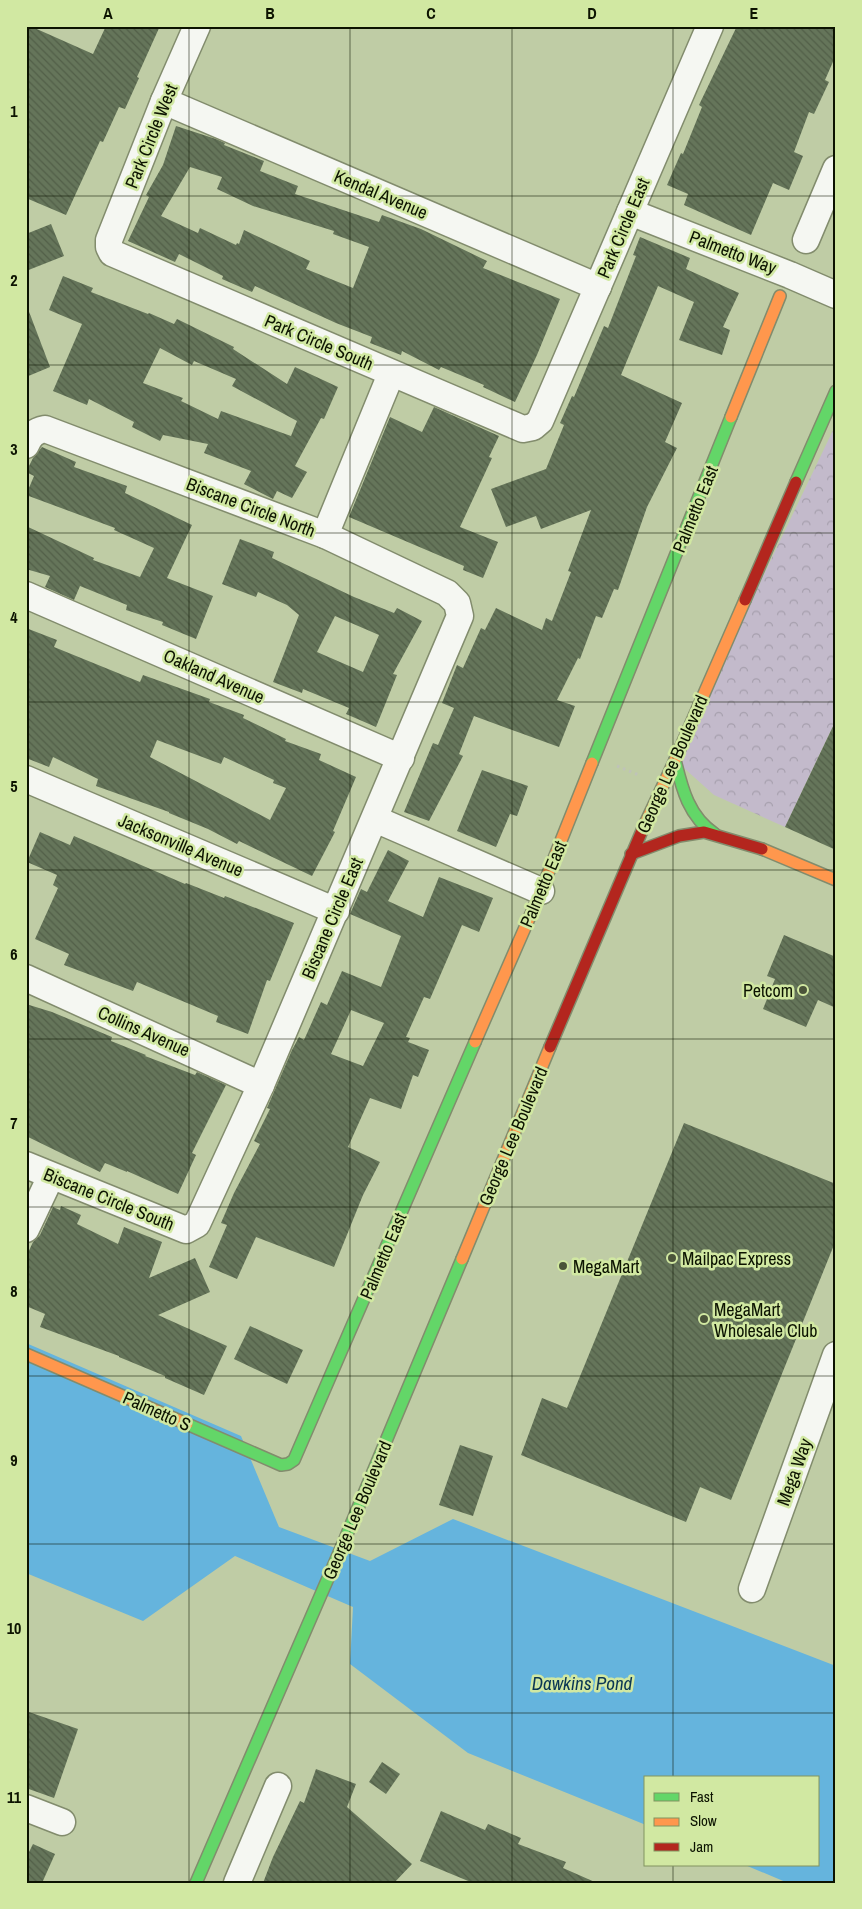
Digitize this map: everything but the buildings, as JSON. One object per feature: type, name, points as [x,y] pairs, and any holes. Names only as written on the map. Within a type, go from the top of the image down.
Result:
[{"type":"main road","name":"Palmetto East","points":[[288,1464],[294,1460],[541,891],[780,296]]},
{"type":"main road","name":"George Lee Boulevard","points":[[196,1883],[292,1659],[346,1540],[631,854],[675,760],[836,392]]},
{"type":"main road","points":[[675,760],[688,805],[705,828],[715,834]]},
{"type":"main road","points":[[631,854],[679,836],[704,832],[766,850],[836,880]]},
{"type":"main road","name":"Palmetto S","points":[[26,1354],[281,1465],[288,1464]]},
{"type":"street","name":"Park Circle East","points":[[533,427],[540,421],[710,26]]},
{"type":"street","name":"Park Circle West","points":[[109,247],[109,240],[191,28]]},
{"type":"street","name":"Kendal Avenue","points":[[164,101],[598,288]]},
{"type":"street","points":[[806,240],[836,169]]},
{"type":"street","name":"Palmetto Way","points":[[630,212],[836,295]]},
{"type":"street","name":"Park Circle South","points":[[109,247],[112,253],[391,374],[523,429],[533,427]]},
{"type":"street","points":[[325,535],[391,374]]},
{"type":"street","name":"Biscane Circle North","points":[[32,438],[45,429],[325,535],[447,593],[457,603]]},
{"type":"street","name":"Oakland Avenue","points":[[26,595],[401,758]]},
{"type":"street","name":"Biscane Circle East","points":[[192,1228],[197,1224],[261,1085],[401,758],[460,616],[457,603]]},
{"type":"street","name":"Jacksonville Avenue","points":[[26,779],[336,910]]},
{"type":"street","points":[[375,819],[541,891]]},
{"type":"street","name":"Collins Avenue","points":[[26,978],[261,1085]]},
{"type":"street","name":"Biscane Circle South","points":[[26,1165],[186,1230],[192,1228]]},
{"type":"street","points":[[26,1228],[51,1176]]},
{"type":"street","name":"Mega Way","points":[[752,1589],[836,1356]]},
{"type":"street","points":[[237,1883],[278,1786]]},
{"type":"street","points":[[26,1808],[62,1822]]},
{"type":"path","points":[[595,757],[663,786]]},
{"type":"green space","points":[[836,424],[836,720],[785,827],[714,795],[675,760]]},
{"type":"water","name":"Dawkins Pond","points":[[26,1343],[241,1436],[279,1527],[370,1561],[453,1519],[836,1666],[836,1883],[788,1883],[747,1866],[820,1866],[820,1776],[644,1776],[644,1824],[468,1753],[350,1664],[353,1607],[235,1556],[143,1621],[26,1573]]},
{"type":"traffic: fast","points":[[796,482],[836,391]]},
{"type":"traffic: fast","points":[[592,763],[731,417]]},
{"type":"traffic: fast","points":[[675,760],[688,802],[699,819],[715,834]]},
{"type":"traffic: fast","points":[[187,1424],[281,1465],[288,1464],[294,1460],[475,1042]]},
{"type":"traffic: fast","points":[[196,1883],[345,1539],[462,1259]]},
{"type":"traffic: slow","points":[[731,417],[780,296]]},
{"type":"traffic: slow","points":[[644,826],[745,600]]},
{"type":"traffic: slow","points":[[475,1042],[541,891],[592,763]]},
{"type":"traffic: slow","points":[[762,849],[836,880]]},
{"type":"traffic: slow","points":[[462,1259],[550,1047]]},
{"type":"traffic: slow","points":[[26,1354],[187,1424]]},
{"type":"traffic: jam","points":[[745,600],[796,482]]},
{"type":"traffic: jam","points":[[550,1047],[644,826]]},
{"type":"traffic: jam","points":[[631,854],[679,836],[704,832],[762,849]]},
{"type":"place","name":"Petcom","points":[[803,990]]},
{"type":"place","name":"Mailpac Express","points":[[672,1258]]},
{"type":"place","name":"MegaMart","points":[[563,1266]]},
{"type":"place","name":"MegaMart Wholesale Club","points":[[704,1319]]}]
